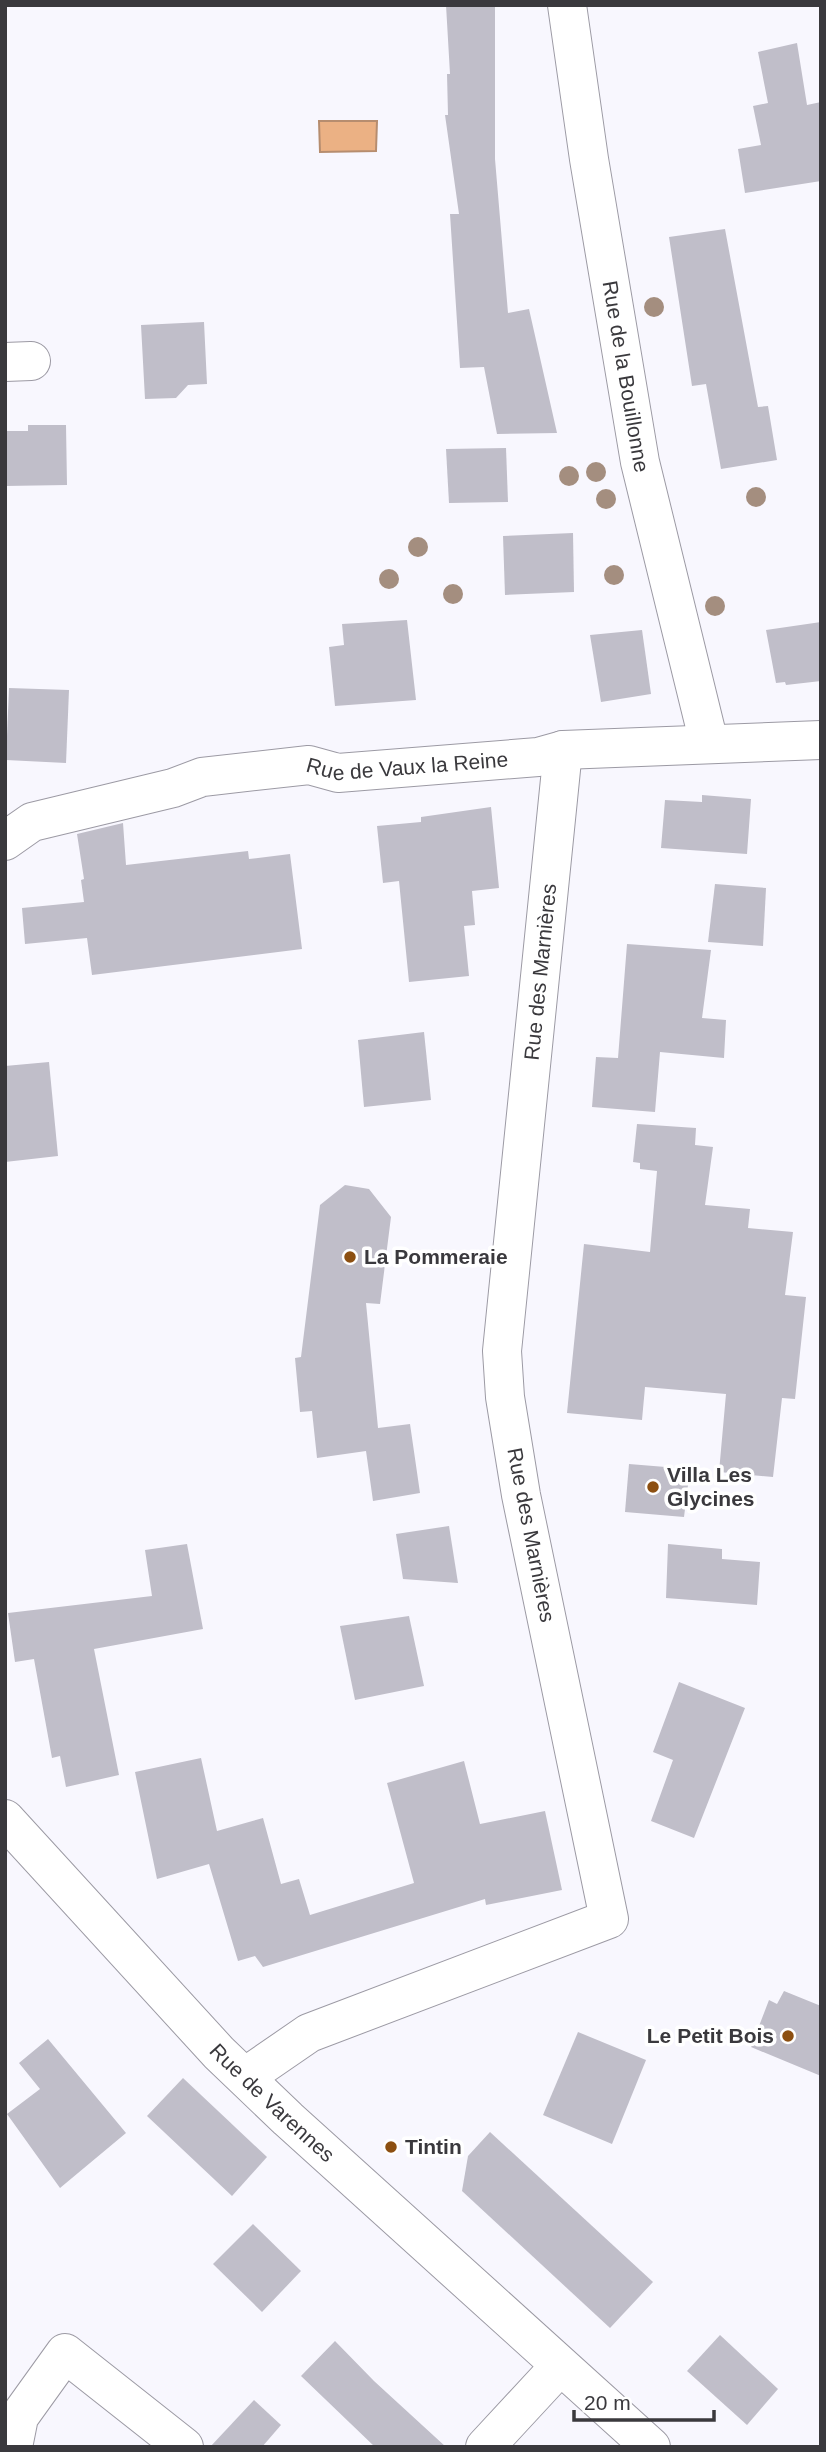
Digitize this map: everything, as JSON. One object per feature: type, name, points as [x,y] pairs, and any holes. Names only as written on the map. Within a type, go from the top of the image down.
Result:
[{"type":"street","name":"Rue de la Bouillonne","points":[[567,5],[589,159],[640,462],[709,743]]},
{"type":"street","name":"Rue de Vaux la Reine","points":[[5,841],[32,822],[173,788],[202,777],[309,765],[338,774],[538,757],[563,750],[821,740]]},
{"type":"street","name":"Rue des Marnières","points":[[245,2077],[309,2033],[609,1919],[521,1495],[505,1397],[502,1351],[563,750]]},
{"type":"street","name":"Rue de Varennes","points":[[5,1819],[219,2053],[320,2150],[651,2447]]},
{"type":"street","points":[[13,2447],[19,2417],[65,2353],[184,2447]]},
{"type":"street","points":[[485,2447],[560,2366]]},
{"type":"shaded area","points":[[319,121],[377,121],[376,151],[320,152]]},
{"type":"building","points":[[446,5],[495,5],[495,159],[508,313],[529,309],[557,433],[497,434],[484,367],[460,368],[450,214],[459,214],[445,115],[448,115],[447,74],[450,74]]},
{"type":"building","points":[[797,43],[807,105],[821,102],[821,181],[745,193],[738,149],[761,145],[753,106],[768,103],[758,52]]},
{"type":"building","points":[[725,229],[758,407],[768,406],[777,460],[721,469],[706,384],[692,386],[669,237]]},
{"type":"building","points":[[204,322],[207,384],[188,385],[176,398],[145,399],[141,325]]},
{"type":"building","points":[[28,425],[66,425],[67,485],[5,486],[5,431],[28,431]]},
{"type":"building","points":[[506,448],[508,502],[449,503],[446,449]]},
{"type":"building","points":[[573,533],[574,592],[505,595],[503,536]]},
{"type":"building","points":[[407,620],[416,700],[335,706],[329,647],[344,645],[342,624]]},
{"type":"building","points":[[821,622],[821,681],[786,685],[785,682],[776,683],[766,630]]},
{"type":"building","points":[[642,630],[651,694],[601,702],[590,635]]},
{"type":"building","points":[[9,688],[69,690],[66,763],[6,760]]},
{"type":"building","points":[[702,795],[751,799],[747,854],[661,848],[665,800],[702,802]]},
{"type":"building","points":[[491,807],[499,888],[472,891],[475,925],[464,926],[469,976],[409,982],[399,881],[383,883],[377,826],[421,822],[421,817]]},
{"type":"building","points":[[123,823],[126,865],[248,851],[249,859],[290,854],[302,949],[92,975],[87,938],[25,944],[22,908],[84,902],[81,880],[84,879],[77,834]]},
{"type":"building","points":[[715,884],[766,888],[763,946],[708,942]]},
{"type":"building","points":[[627,944],[711,950],[702,1018],[726,1020],[724,1058],[660,1052],[655,1112],[592,1107],[596,1057],[618,1058]]},
{"type":"building","points":[[424,1032],[431,1100],[364,1107],[358,1040]]},
{"type":"building","points":[[49,1062],[58,1156],[5,1162],[5,1066]]},
{"type":"building","points":[[637,1124],[696,1128],[695,1145],[713,1147],[705,1205],[750,1209],[748,1228],[793,1232],[785,1295],[806,1297],[795,1399],[782,1398],[773,1477],[719,1472],[726,1394],[645,1387],[642,1420],[567,1413],[584,1244],[650,1252],[657,1171],[640,1169],[640,1163],[633,1162]]},
{"type":"building","points":[[345,1185],[369,1189],[391,1217],[380,1304],[366,1303],[378,1428],[410,1424],[420,1493],[373,1501],[366,1451],[317,1458],[312,1411],[300,1412],[295,1358],[301,1357],[320,1205]]},
{"type":"building","name":"Villa Les Glycines","points":[[629,1464],[690,1469],[684,1517],[625,1512]]},
{"type":"building","points":[[449,1526],[458,1583],[403,1579],[396,1534]]},
{"type":"building","points":[[187,1544],[203,1629],[94,1649],[119,1775],[66,1787],[60,1756],[52,1758],[34,1659],[15,1662],[8,1613],[152,1596],[145,1550]]},
{"type":"building","points":[[668,1544],[722,1549],[722,1559],[760,1562],[757,1605],[666,1598]]},
{"type":"building","points":[[409,1616],[424,1686],[355,1700],[340,1626]]},
{"type":"building","points":[[679,1682],[745,1708],[694,1838],[651,1821],[673,1760],[653,1752]]},
{"type":"building","points":[[201,1758],[217,1831],[263,1818],[281,1884],[299,1879],[310,1915],[414,1883],[387,1783],[464,1761],[480,1824],[545,1811],[562,1890],[486,1905],[485,1899],[263,1967],[255,1956],[238,1961],[209,1864],[157,1879],[135,1772]]},
{"type":"building","name":"Le Petit Bois","points":[[784,1991],[821,2006],[821,2076],[751,2047],[769,2000],[777,2004]]},
{"type":"building","points":[[578,2032],[646,2060],[612,2144],[543,2115]]},
{"type":"building","points":[[48,2039],[126,2133],[60,2188],[7,2114],[40,2089],[19,2063]]},
{"type":"building","points":[[183,2078],[267,2157],[232,2196],[147,2116]]},
{"type":"building","points":[[490,2132],[653,2282],[610,2328],[462,2191],[468,2156]]},
{"type":"building","points":[[253,2224],[301,2271],[262,2312],[213,2264]]},
{"type":"building","points":[[720,2335],[778,2389],[747,2425],[687,2371]]},
{"type":"building","points":[[335,2341],[446,2447],[375,2447],[301,2376]]},
{"type":"building","points":[[254,2400],[281,2425],[262,2447],[210,2447]]},
{"type":"place","name":"La Pommeraie","points":[[350,1257]]},
{"type":"place","name":"Villa Les Glycines","points":[[653,1487]]},
{"type":"place","name":"Le Petit Bois","points":[[788,2036]]},
{"type":"place","name":"Tintin","points":[[391,2147]]}]
